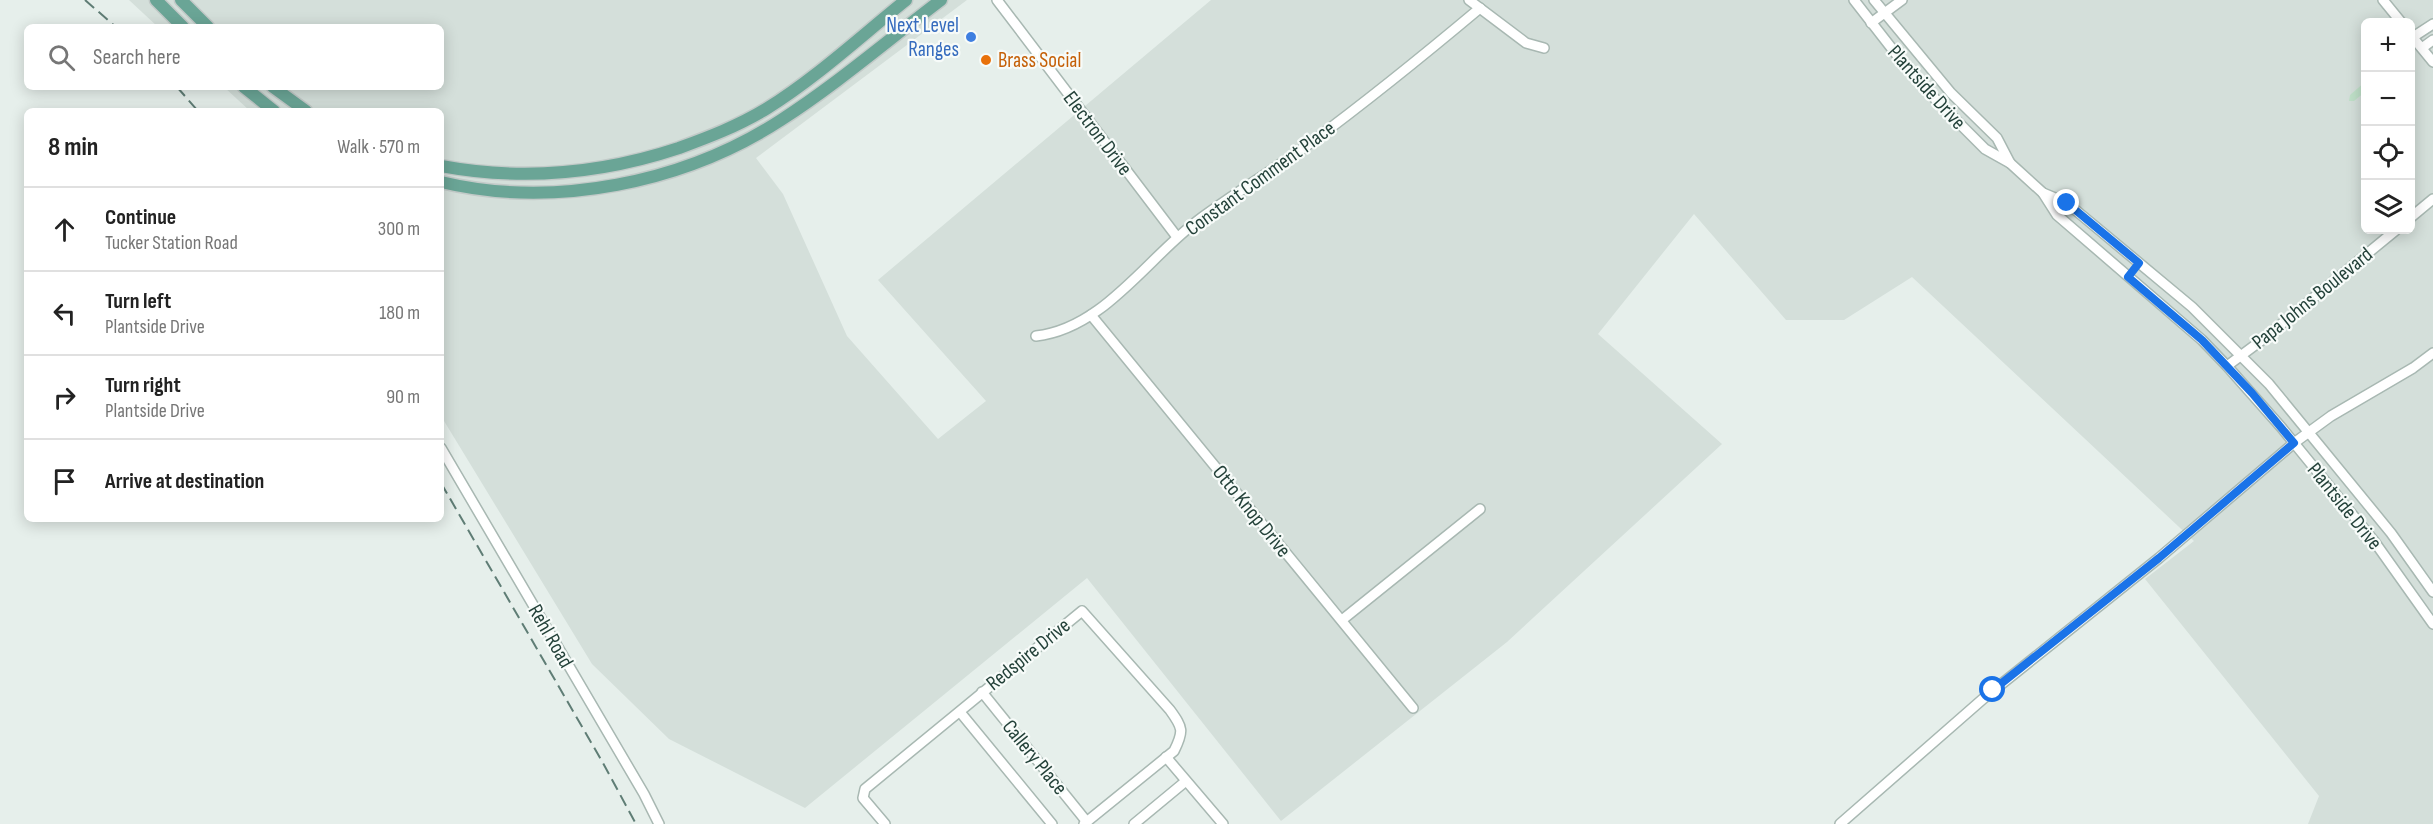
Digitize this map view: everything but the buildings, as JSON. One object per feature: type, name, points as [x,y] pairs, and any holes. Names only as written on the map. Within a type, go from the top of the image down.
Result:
[{"type":"main road","points":[[156,0],[180,24]]},
{"type":"main road","points":[[181,0],[205,24]]},
{"type":"main road","points":[[444,167],[472,172],[510,174],[548,174],[588,170],[623,164],[708,138],[740,124],[790,93],[906,0]]},
{"type":"main road","points":[[444,183],[473,189],[507,192],[555,192],[645,178],[704,160],[780,121],[941,0]]},
{"type":"main road","points":[[248,90],[270,108]]},
{"type":"main road","points":[[277,90],[302,108]]},
{"type":"street","name":"Electron Drive","points":[[997,0],[1177,237]]},
{"type":"street","points":[[1469,0],[1526,43],[1544,48]]},
{"type":"street","name":"Plantside Drive","points":[[1854,0],[1900,59],[1960,125],[1985,149],[2010,163],[2043,193],[2056,215],[2202,340],[2227,366],[2374,541],[2433,624]]},
{"type":"street","name":"Plantside Drive","points":[[1874,0],[1951,93],[1997,138],[2010,163]]},
{"type":"street","points":[[1871,23],[1902,0]]},
{"type":"street","points":[[2383,0],[2398,18]]},
{"type":"street","name":"Constant Comment Place","points":[[1036,336],[1073,326],[1091,315],[1157,258],[1177,237],[1377,93],[1480,8]]},
{"type":"street","points":[[2415,34],[2433,24]]},
{"type":"street","points":[[2415,40],[2433,62]]},
{"type":"street","points":[[2422,48],[2433,40]]},
{"type":"street","name":"Plantside Drive","points":[[2043,193],[2067,203],[2192,307],[2241,355],[2269,384],[2391,533],[2433,592]]},
{"type":"street","points":[[2415,214],[2433,200]]},
{"type":"street","name":"Papa Johns Boulevard","points":[[2227,366],[2391,234]]},
{"type":"street","points":[[2128,277],[2139,263]]},
{"type":"street","name":"Otto Knop Drive","points":[[1091,315],[1413,708]]},
{"type":"street","points":[[1840,824],[1984,698],[2159,558],[2294,443],[2433,353]]},
{"type":"street","name":"Rehl Road","points":[[444,453],[644,794],[659,824]]},
{"type":"street","points":[[1342,620],[1480,509]]},
{"type":"street","name":"Redspire Drive","points":[[885,824],[863,798],[864,789],[1082,611],[1170,710],[1180,724],[1182,735],[1174,751],[1086,823]]},
{"type":"street","name":"Callery Place","points":[[982,692],[1086,823]]},
{"type":"street","points":[[960,712],[1052,824]]},
{"type":"street","points":[[1166,757],[1223,824]]},
{"type":"street","points":[[1134,824],[1186,781]]},
{"type":"shaded area","points":[[129,0],[967,0],[756,158],[783,194],[847,336],[938,439],[986,401],[878,280],[1211,0],[2433,0],[2433,824],[2308,824],[2319,796],[2145,579],[2194,541],[1912,277],[1844,320],[1786,320],[1694,214],[1598,334],[1722,444],[1507,642],[1281,821],[1087,578],[805,808],[669,739],[592,664],[444,421],[444,108],[247,108],[227,90],[444,90],[444,24],[155,24]]},
{"type":"green space","points":[[2361,85],[2361,95],[2354,101],[2349,101],[2350,95]]},
{"type":"railway","points":[[85,0],[113,24]]},
{"type":"railway","points":[[180,90],[195,108]]},
{"type":"railway","points":[[444,488],[636,824]]},
{"type":"place","name":"Next Level Ranges","points":[[971,37]]},
{"type":"place","name":"Brass Social","points":[[986,60]]},
{"type":"route","points":[[1993,690],[2159,558],[2294,443],[2252,393],[2202,340],[2128,277],[2139,263],[2067,203]]}]
